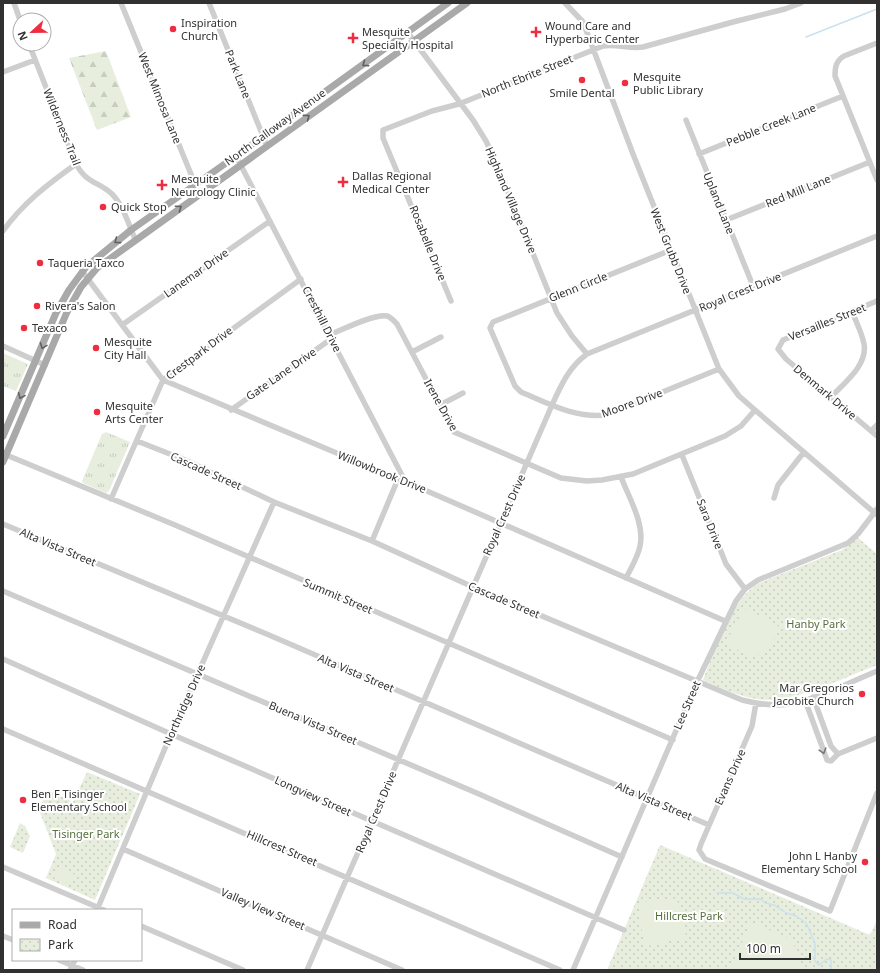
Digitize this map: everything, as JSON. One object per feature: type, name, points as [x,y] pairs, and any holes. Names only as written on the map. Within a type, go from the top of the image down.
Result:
[{"type":"main road","name":"North Galloway Avenue","points":[[3,436],[37,361],[56,313],[68,290],[82,271],[100,254],[131,230],[448,3]]},
{"type":"main road","points":[[442,21],[446,14],[456,7],[455,3]]},
{"type":"main road","name":"North Galloway Avenue","points":[[3,462],[5,454],[67,312],[88,278],[107,260],[135,239],[467,3]]},
{"type":"main road","points":[[382,64],[387,56],[386,48]]},
{"type":"main road","points":[[285,121],[290,129]]},
{"type":"street","name":"West Mimosa Lane","points":[[121,3],[194,184],[200,193]]},
{"type":"street","name":"Park Lane","points":[[209,3],[267,146]]},
{"type":"street","name":"West Grubb Drive","points":[[565,3],[583,22],[671,250],[719,369],[739,396],[754,410],[876,512]]},
{"type":"street","points":[[783,3],[786,9]]},
{"type":"street","name":"North Ebrite Street","points":[[394,126],[459,104],[593,49],[614,45],[634,48],[644,47],[786,9],[801,3]]},
{"type":"street","name":"Highland Village Drive","points":[[408,33],[459,104],[473,120],[486,141],[557,313],[572,336],[587,354]]},
{"type":"street","points":[[877,43],[839,59],[835,68],[835,76],[877,180]]},
{"type":"street","name":"Wilderness Trail","points":[[32,52],[76,164],[82,174],[91,182],[105,189],[115,198],[135,239]]},
{"type":"street","points":[[3,72],[35,60]]},
{"type":"street","name":"Pebble Creek Lane","points":[[699,154],[843,96]]},
{"type":"street","name":"Upland Lane","points":[[686,120],[753,286]]},
{"type":"street","name":"Rosabelle Drive","points":[[394,126],[383,130],[383,138],[451,300]]},
{"type":"street","name":"Cresthill Drive","points":[[236,156],[406,483]]},
{"type":"street","name":"Red Mill Lane","points":[[726,220],[870,162]]},
{"type":"street","points":[[3,232],[24,205],[42,188],[76,164]]},
{"type":"street","name":"Lanemar Drive","points":[[122,326],[270,221]]},
{"type":"street","name":"Royal Crest Drive","points":[[307,970],[552,405],[565,377],[578,360],[587,354],[877,236]]},
{"type":"street","name":"Glenn Circle","points":[[490,328],[492,322],[671,250]]},
{"type":"street","name":"Willowbrook Drive","points":[[82,271],[163,380],[501,523],[725,621]]},
{"type":"street","name":"Crestpark Drive","points":[[111,499],[163,380],[301,279]]},
{"type":"street","name":"Versailles Street","points":[[779,346],[783,340],[877,301]]},
{"type":"street","points":[[831,398],[859,366],[863,358],[864,344],[852,311]]},
{"type":"street","name":"Irene Drive","points":[[352,325],[380,316],[387,316],[397,324],[454,432],[561,478],[587,481],[621,477],[682,455],[725,436],[741,426],[754,410]]},
{"type":"street","name":"Gate Lane Drive","points":[[231,410],[330,337],[352,325]]},
{"type":"street","name":"Moore Drive","points":[[490,328],[515,386],[521,392],[578,415],[606,415],[719,369]]},
{"type":"street","points":[[412,352],[441,338]]},
{"type":"street","points":[[3,346],[45,365]]},
{"type":"street","name":"Denmark Drive","points":[[779,346],[778,349],[781,354],[877,436]]},
{"type":"street","points":[[440,405],[463,393]]},
{"type":"street","points":[[871,431],[877,425]]},
{"type":"street","name":"Cascade Street","points":[[137,441],[185,460],[274,502],[372,541],[473,587],[732,697],[756,703],[779,705],[805,700],[877,671]]},
{"type":"street","points":[[774,498],[778,485],[804,452]]},
{"type":"street","name":"Summit Street","points":[[5,454],[673,740]]},
{"type":"street","name":"Sara Drive","points":[[682,455],[726,564],[745,589]]},
{"type":"street","points":[[621,477],[640,526],[641,536],[640,549],[626,578]]},
{"type":"street","points":[[372,541],[398,479]]},
{"type":"street","name":"Northridge Drive","points":[[97,909],[171,734],[248,557],[274,502]]},
{"type":"street","name":"Lee Street","points":[[573,970],[597,918],[697,682],[725,621],[745,589],[758,580],[841,547],[853,539],[876,512]]},
{"type":"street","name":"Alta Vista Street","points":[[3,524],[223,616],[709,825]]},
{"type":"street","name":"Buena Vista Street","points":[[3,591],[622,857]]},
{"type":"street","name":"Longview Street","points":[[3,659],[171,734],[624,930]]},
{"type":"street","points":[[813,697],[831,746],[838,754]]},
{"type":"street","points":[[805,700],[826,758],[831,760],[838,754],[877,738]]},
{"type":"street","name":"Evans Drive","points":[[756,703],[752,726],[699,850],[705,859],[830,911],[877,794]]},
{"type":"street","name":"Hillcrest Street","points":[[3,729],[148,790],[560,970]]},
{"type":"street","name":"Valley View Street","points":[[123,849],[402,970]]},
{"type":"street","points":[[3,867],[97,909]]},
{"type":"street","points":[[142,926],[244,970]]},
{"type":"street","points":[[62,961],[83,970]]},
{"type":"green space","points":[[106,51],[131,117],[97,130],[69,58]]},
{"type":"green space","points":[[3,353],[28,364],[16,391],[3,386]]},
{"type":"green space","points":[[106,432],[130,442],[109,491],[106,493],[83,483],[82,481],[102,434]]},
{"type":"green space","name":"Hanby Park","points":[[857,537],[877,554],[877,665],[818,689],[786,698],[771,700],[743,696],[703,680],[725,627],[739,602],[749,591],[759,583],[842,550]]},
{"type":"green space","points":[[748,609],[781,628],[766,652],[750,657],[726,643],[743,610]]},
{"type":"green space","name":"Tisinger Park","points":[[87,772],[140,794],[95,900],[46,878],[56,854],[39,810],[48,790],[73,802]]},
{"type":"green space","points":[[20,823],[25,826],[30,836],[23,853],[10,847]]},
{"type":"green space","name":"Hillcrest Park","points":[[660,845],[870,935],[877,920],[877,970],[607,970]]},
{"type":"green space","points":[[58,867],[76,875],[71,885],[53,877]]},
{"type":"green space","points":[[673,898],[681,905],[686,937],[682,940],[679,939],[648,946],[644,942],[641,925],[641,902]]},
{"type":"green space","points":[[751,922],[792,940],[804,970],[730,970]]},
{"type":"waterway","points":[[806,37],[877,9]]},
{"type":"waterway","points":[[717,893],[733,893],[744,899],[761,899],[765,903],[774,905],[786,913],[796,916],[806,923],[815,943],[815,961],[819,965],[827,959],[831,960],[831,970]]},
{"type":"place","name":"Inspiration Church","points":[[173,29]]},
{"type":"place","name":"Wound Care and Hyperbaric Center","points":[[536,32]]},
{"type":"place","name":"Mesquite Specialty Hospital","points":[[353,38]]},
{"type":"place","name":"Smile Dental","points":[[582,80]]},
{"type":"place","name":"Mesquite Public Library","points":[[625,83]]},
{"type":"place","name":"Dallas Regional Medical Center","points":[[343,182]]},
{"type":"place","name":"Mesquite Neurology Clinic","points":[[162,185]]},
{"type":"place","name":"Quick Stop","points":[[103,207]]},
{"type":"place","name":"Taqueria Taxco","points":[[40,263]]},
{"type":"place","name":"Rivera's Salon","points":[[37,306]]},
{"type":"place","name":"Texaco","points":[[24,328]]},
{"type":"place","name":"Mesquite City Hall","points":[[96,348]]},
{"type":"place","name":"Mesquite Arts Center","points":[[97,412]]},
{"type":"place","name":"Mar Gregorios Jacobite Church","points":[[862,694]]},
{"type":"place","name":"Ben F Tisinger Elementary School","points":[[23,800]]},
{"type":"place","name":"John L Hanby Elementary School","points":[[865,862]]}]
